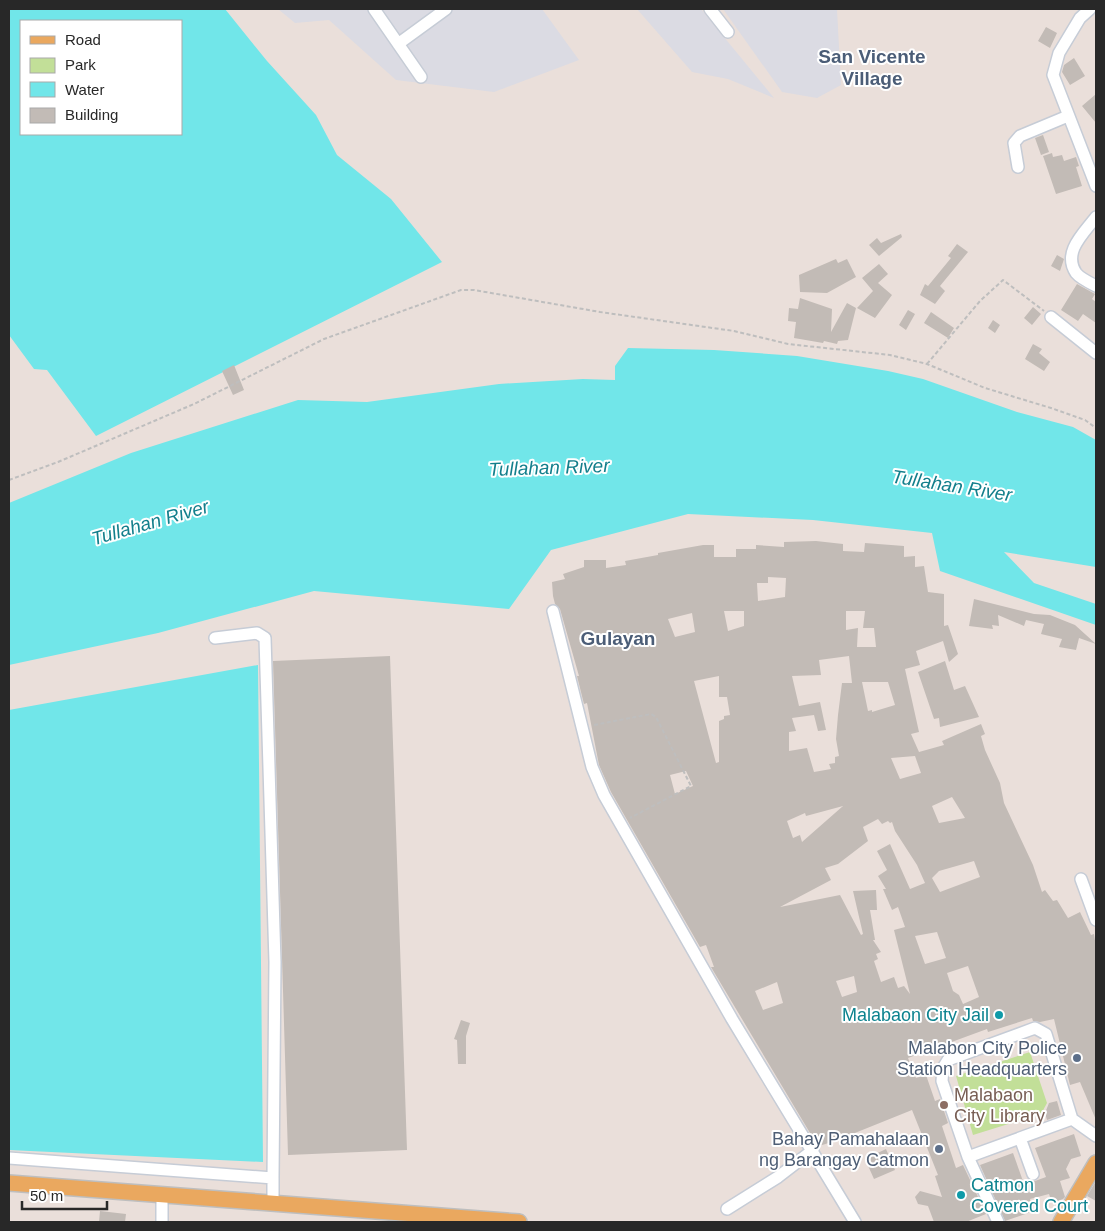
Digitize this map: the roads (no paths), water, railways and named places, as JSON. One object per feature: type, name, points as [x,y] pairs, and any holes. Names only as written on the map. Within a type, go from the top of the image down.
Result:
[{"type":"main road","points":[[1061,1222],[1096,1163]]},
{"type":"main road","points":[[9,1183],[499,1222],[519,1222]]},
{"type":"street","points":[[374,9],[421,77]]},
{"type":"street","points":[[398,44],[446,9]]},
{"type":"street","points":[[710,9],[728,32]]},
{"type":"street","points":[[1090,9],[1080,18],[1059,53],[1053,68],[1053,75],[1096,186]]},
{"type":"street","points":[[1018,166],[1014,143],[1020,136],[1068,116]]},
{"type":"street","points":[[1096,218],[1074,246],[1071,261],[1077,274],[1096,286]]},
{"type":"street","points":[[1051,317],[1096,353]]},
{"type":"street","points":[[553,611],[592,767],[604,795],[732,1019],[855,1222]]},
{"type":"street","points":[[215,638],[257,633],[265,638],[275,962],[273,1203]]},
{"type":"street","points":[[1081,879],[1096,920]]},
{"type":"street","points":[[998,1222],[968,1157],[942,1080],[943,1068],[948,1060],[1035,1028],[1046,1034],[1072,1119],[1096,1136]]},
{"type":"street","points":[[968,1157],[1072,1119]]},
{"type":"street","points":[[1020,1138],[1033,1174]]},
{"type":"street","points":[[727,1209],[778,1177],[813,1150]]},
{"type":"street","points":[[9,1158],[273,1178]]},
{"type":"street","points":[[162,1194],[162,1222]]},
{"type":"water","points":[[9,9],[225,9],[267,61],[316,115],[337,155],[391,199],[442,262],[96,436],[47,370],[34,369],[9,335]]},
{"type":"water","name":"Tullahan River","points":[[628,348],[714,350],[797,356],[888,371],[923,379],[1017,412],[1073,427],[1096,440],[1096,567],[1004,552],[1034,583],[1096,604],[1096,625],[940,571],[932,533],[813,520],[688,514],[551,550],[509,609],[314,591],[158,633],[9,665],[9,503],[131,453],[298,400],[367,402],[499,384],[583,379],[615,380],[615,366]]},
{"type":"water","points":[[258,665],[263,1162],[9,1150],[9,710]]},
{"type":"place","name":"Malabaon City Jail","points":[[999,1015]]},
{"type":"place","name":"Malabon City Police Station Headquarters","points":[[1077,1058]]},
{"type":"place","name":"Malabaon City Library","points":[[944,1105]]},
{"type":"place","name":"Bahay Pamahalaan ng Barangay Catmon","points":[[939,1149]]},
{"type":"place","name":"Catmon Covered Court","points":[[961,1195]]},
{"type":"district","name":"San Vicente Village","points":[[872,67]]},
{"type":"district","name":"Gulayan","points":[[618,638]]}]
